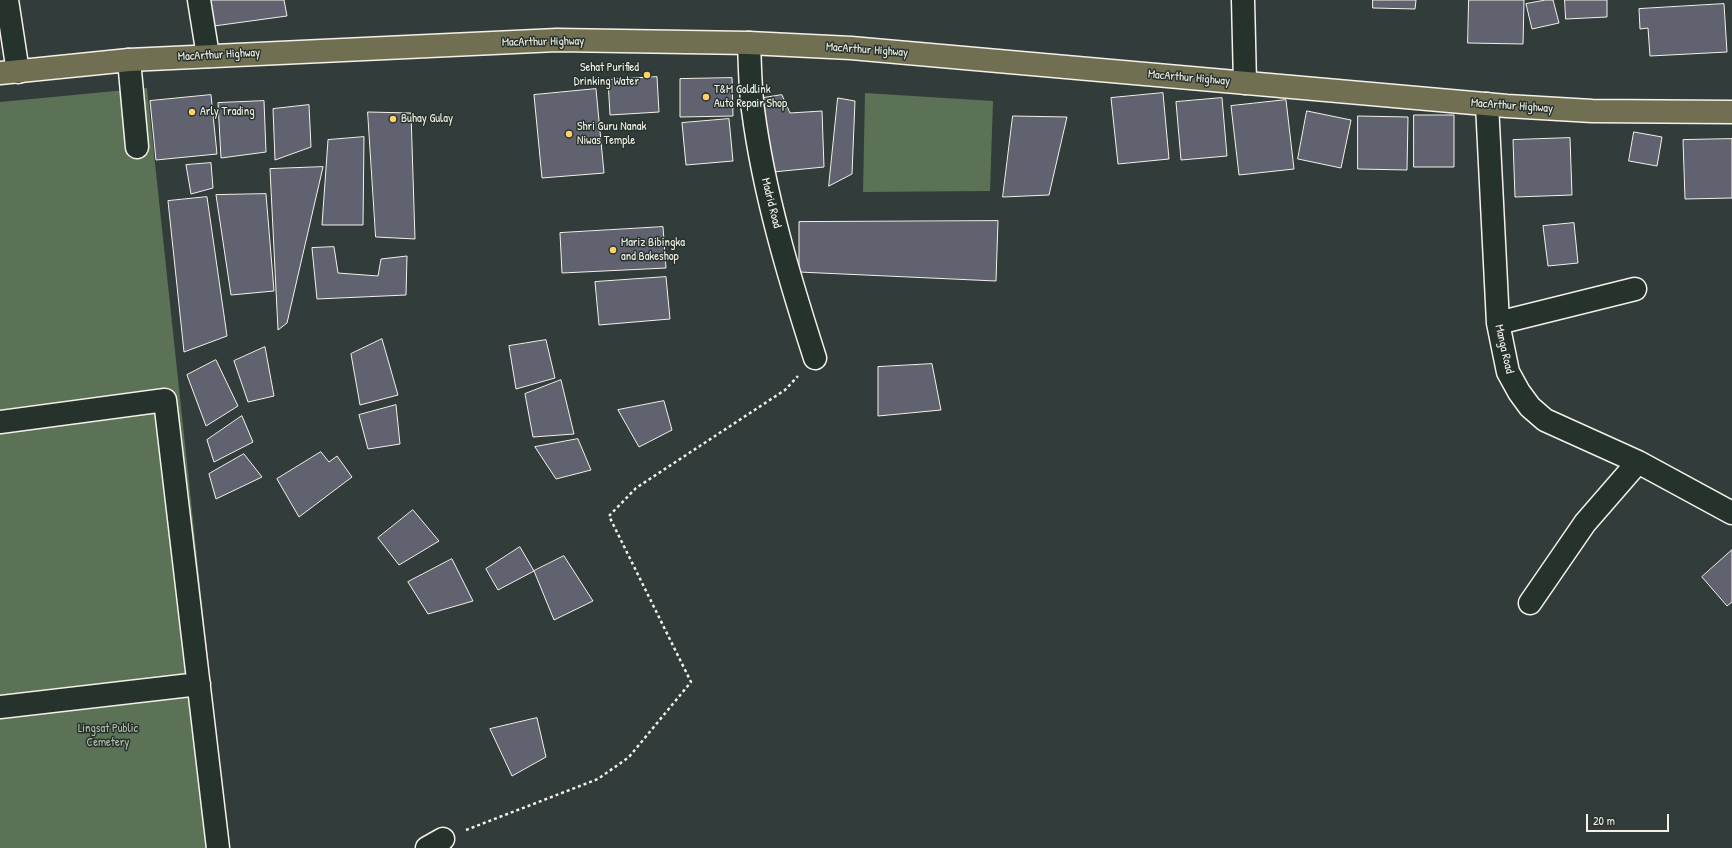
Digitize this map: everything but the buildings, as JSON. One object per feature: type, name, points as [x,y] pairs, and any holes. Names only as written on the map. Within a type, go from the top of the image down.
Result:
[{"type":"main road","name":"MacArthur Highway","points":[[9,72],[129,60],[557,40],[749,43],[850,48],[1487,104],[1592,111],[1732,112]]},
{"type":"street","points":[[7,0],[9,72]]},
{"type":"street","points":[[199,0],[208,56]]},
{"type":"street","points":[[1243,0],[1245,83]]},
{"type":"street","name":"Madrid Road","points":[[749,43],[753,109],[766,183],[792,284],[815,358]]},
{"type":"street","points":[[129,60],[137,147]]},
{"type":"street","name":"Manga Road","points":[[1487,104],[1498,324],[1508,372],[1519,392],[1530,407],[1545,420],[1638,462],[1732,513]]},
{"type":"street","points":[[1498,324],[1635,290]]},
{"type":"street","points":[[0,422],[165,400],[218,848]]},
{"type":"street","points":[[1530,603],[1585,523],[1638,462]]},
{"type":"street","points":[[0,707],[199,684]]},
{"type":"path","points":[[435,843],[598,779],[629,757],[691,682],[609,516],[636,488],[785,390],[815,358]]},
{"type":"green space","name":"Lingsat Public Cemetery","points":[[147,88],[228,848],[0,848],[0,102]]},
{"type":"green space","points":[[865,93],[993,101],[990,191],[863,192]]},
{"type":"place","name":"Sehat Purified Drinking Water","points":[[647,75]]},
{"type":"place","name":"T&M Goldlink Auto Repair Shop","points":[[706,97]]},
{"type":"place","name":"Arly Trading","points":[[192,112]]},
{"type":"place","name":"Buhay Gulay","points":[[393,119]]},
{"type":"place","name":"Shri Guru Nanak Niwas Temple","points":[[569,134]]},
{"type":"place","name":"Mariz Bibingka and Bakeshop","points":[[613,250]]}]
